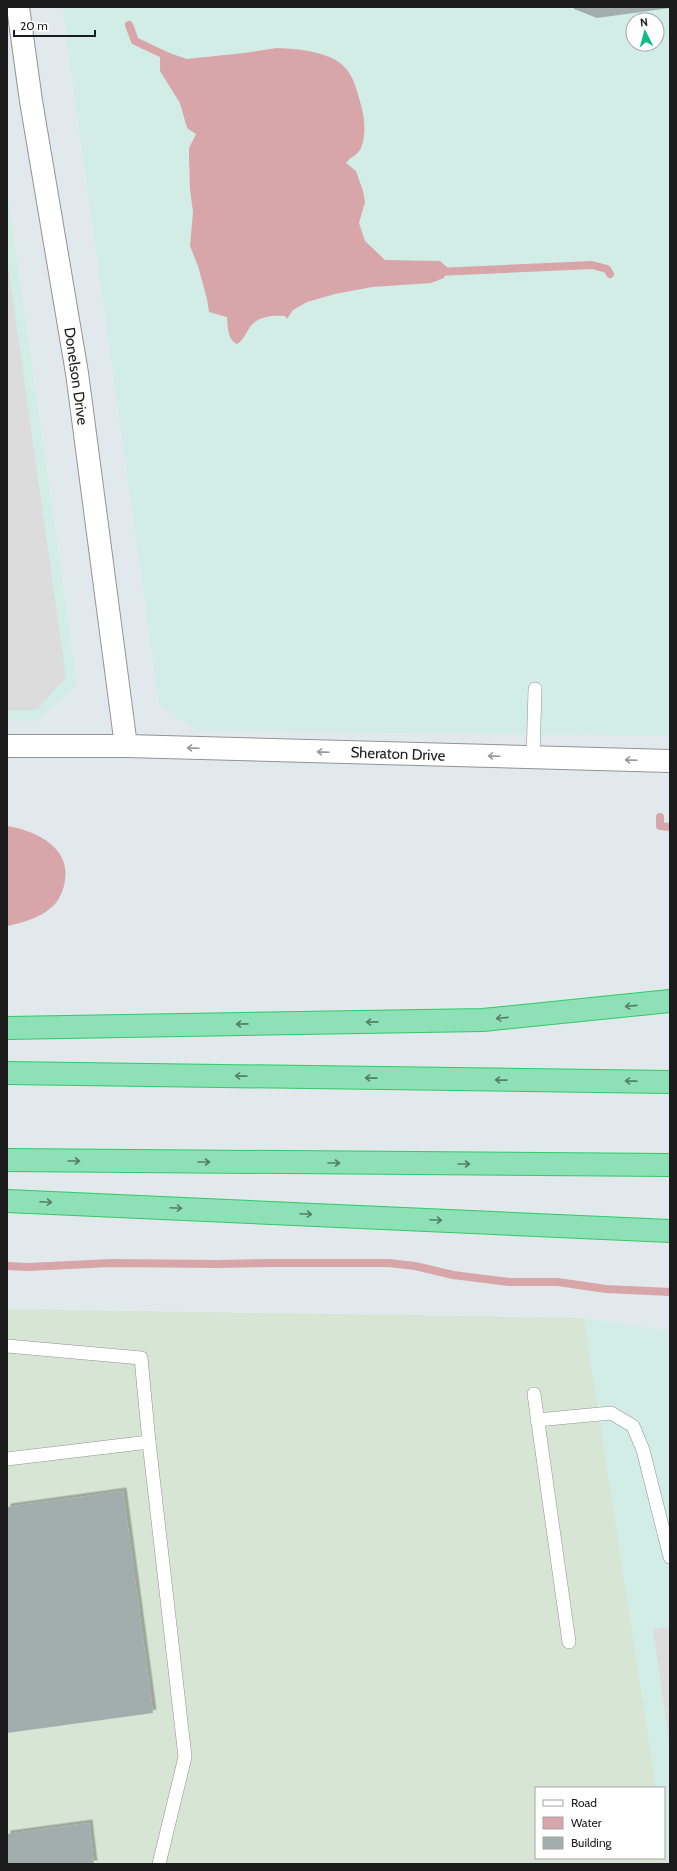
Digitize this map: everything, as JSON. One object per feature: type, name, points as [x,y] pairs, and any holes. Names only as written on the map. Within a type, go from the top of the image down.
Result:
[{"type":"highway","points":[[7,1028],[483,1020],[670,1001]]},
{"type":"highway","points":[[7,1073],[670,1082]]},
{"type":"highway","points":[[7,1160],[670,1166]]},
{"type":"highway","points":[[7,1200],[670,1231]]},
{"type":"street","name":"Donelson Drive","points":[[18,7],[31,101],[77,373],[126,746]]},
{"type":"street","name":"Sheraton Drive","points":[[7,746],[126,746],[670,761]]},
{"type":"lane","points":[[534,758],[535,689]]},
{"type":"lane","points":[[7,1346],[141,1358],[148,1442],[185,1757],[159,1864]]},
{"type":"lane","points":[[534,1394],[569,1642]]},
{"type":"lane","points":[[537,1420],[611,1413],[633,1426],[644,1450],[670,1557]]},
{"type":"lane","points":[[7,1459],[148,1442]]},
{"type":"shaded area","points":[[62,7],[670,7],[670,736],[198,731],[159,705]]},
{"type":"shaded area","points":[[7,188],[77,685],[37,721],[7,721]]},
{"type":"shaded area","points":[[7,258],[66,677],[37,710],[7,710]]},
{"type":"shaded area","points":[[7,1309],[584,1318],[656,1787],[535,1787],[535,1859],[665,1859],[665,1845],[668,1864],[7,1864]]},
{"type":"shaded area","points":[[584,1318],[670,1331],[670,1864],[668,1864],[665,1845],[665,1787],[656,1787]]},
{"type":"shaded area","points":[[670,1627],[670,1748],[653,1629]]},
{"type":"water","points":[[277,48],[305,50],[325,55],[342,64],[353,79],[362,110],[364,133],[363,143],[360,150],[346,163],[356,171],[363,191],[365,202],[359,223],[365,241],[385,260],[440,261],[448,268],[444,278],[431,283],[372,287],[335,294],[307,302],[293,310],[287,319],[285,316],[273,316],[258,320],[250,327],[243,339],[237,344],[231,339],[227,317],[209,312],[198,266],[190,246],[193,212],[190,189],[189,148],[196,134],[187,128],[180,103],[160,71],[160,57],[169,53],[187,59]]},
{"type":"water","points":[[7,826],[30,832],[51,844],[59,852],[64,862],[66,873],[62,892],[52,907],[25,922],[7,926]]},
{"type":"building","points":[[574,7],[670,7],[641,12],[625,12],[625,14],[597,18],[574,9]]},
{"type":"building","points":[[123,1491],[153,1713],[7,1733],[7,1507]]},
{"type":"building","points":[[89,1823],[94,1864],[7,1864],[7,1834]]},
{"type":"waterway","points":[[129,25],[135,41],[169,57],[172,60]]},
{"type":"waterway","points":[[437,272],[592,265],[607,269],[610,274]]},
{"type":"waterway","points":[[660,817],[660,826],[670,827]]},
{"type":"waterway","points":[[7,1266],[28,1267],[111,1263],[389,1263],[415,1266],[453,1275],[509,1282],[558,1282],[606,1289],[670,1292]]}]
